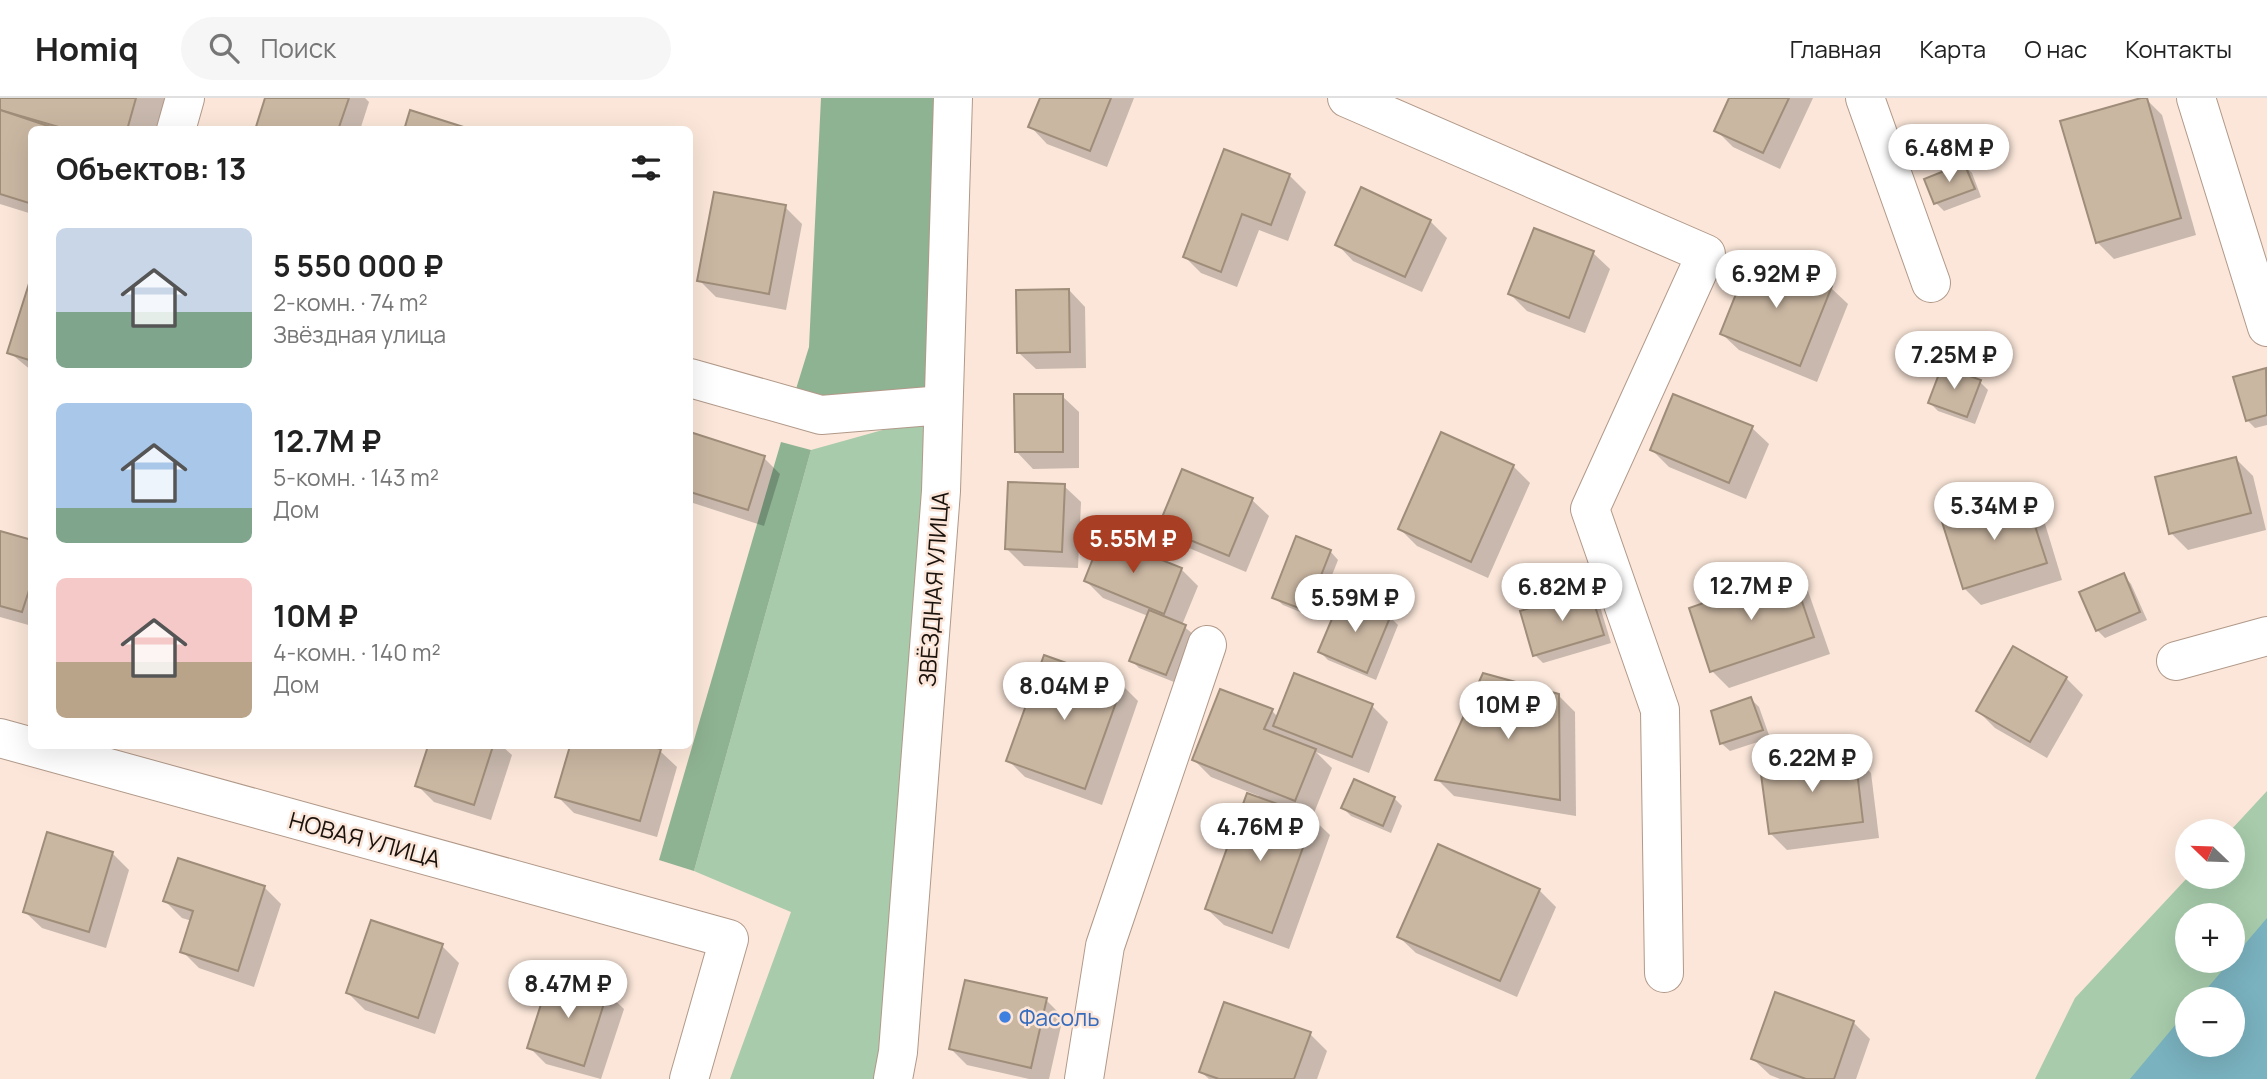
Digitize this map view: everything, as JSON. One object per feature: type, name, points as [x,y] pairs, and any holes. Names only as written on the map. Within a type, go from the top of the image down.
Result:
[{"type":"street","points":[[177,126],[185,98]]},
{"type":"street","name":"ЗВЁЗДНАЯ УЛИЦА","points":[[895,1078],[941,491],[953,98]]},
{"type":"street","points":[[1348,98],[1706,254],[1590,509],[1660,709],[1664,973]]},
{"type":"street","points":[[1865,98],[1931,283]]},
{"type":"street","points":[[2196,98],[2267,327]]},
{"type":"street","points":[[693,379],[821,415],[943,405]]},
{"type":"street","points":[[2176,661],[2267,636]]},
{"type":"street","points":[[1084,1079],[1105,946],[1207,645]]},
{"type":"street","name":"НОВАЯ УЛИЦА","points":[[0,738],[28,746]]},
{"type":"street","name":"НОВАЯ УЛИЦА","points":[[40,749],[729,939],[689,1079]]},
{"type":"green space","points":[[821,98],[940,98],[934,392],[831,397],[796,389],[809,347]]},
{"type":"green space","points":[[897,426],[930,426],[914,752],[876,1079],[730,1079],[791,912],[694,871],[811,450]]},
{"type":"green space","points":[[781,442],[811,450],[694,871],[659,860]]},
{"type":"green space","points":[[2267,791],[2267,1079],[2035,1079],[2075,998],[2177,889],[2245,889],[2245,819],[2241,819]]},
{"type":"water","points":[[2267,918],[2267,1079],[2130,1079],[2175,1025],[2175,1057],[2245,1057],[2245,987],[2208,987],[2220,973],[2245,973],[2245,944]]},
{"type":"building","points":[[0,98],[136,98],[128,126],[55,126],[0,110]]},
{"type":"building","points":[[265,98],[349,98],[339,126],[256,126]]},
{"type":"building","points":[[1040,98],[1111,98],[1090,151],[1028,127]]},
{"type":"building","points":[[1729,98],[1789,98],[1763,153],[1714,131]]},
{"type":"building","points":[[2147,98],[2181,218],[2096,243],[2060,121]]},
{"type":"building","points":[[0,110],[48,126],[28,126],[28,203],[0,194]]},
{"type":"building","points":[[410,110],[460,126],[405,126]]},
{"type":"building","points":[[1224,149],[1290,174],[1271,225],[1242,214],[1221,272],[1183,257]]},
{"type":"building","points":[[1964,163],[1975,189],[1934,204],[1924,179]]},
{"type":"building","points":[[1361,187],[1431,220],[1405,277],[1335,245]]},
{"type":"building","points":[[714,192],[786,205],[769,294],[697,281]]},
{"type":"building","points":[[1534,228],[1594,251],[1569,318],[1508,294]]},
{"type":"building","points":[[1752,254],[1832,286],[1800,366],[1720,334]]},
{"type":"building","points":[[28,287],[28,360],[7,353]]},
{"type":"building","points":[[1069,289],[1070,352],[1017,353],[1016,290]]},
{"type":"building","points":[[1942,366],[1981,380],[1967,417],[1928,403]]},
{"type":"building","points":[[2266,368],[2267,415],[2246,421],[2233,377]]},
{"type":"building","points":[[1014,394],[1063,394],[1063,452],[1015,452]]},
{"type":"building","points":[[1673,394],[1753,426],[1729,483],[1650,450]]},
{"type":"building","points":[[1441,432],[1514,465],[1471,562],[1398,529]]},
{"type":"building","points":[[693,433],[765,456],[748,510],[693,493]]},
{"type":"building","points":[[2236,457],[2251,513],[2169,534],[2155,477]]},
{"type":"building","points":[[1182,469],[1253,498],[1229,556],[1158,527]]},
{"type":"building","points":[[1008,482],[1065,484],[1062,552],[1005,549]]},
{"type":"building","points":[[2025,495],[2047,563],[1963,589],[1942,522]]},
{"type":"building","points":[[0,531],[28,539],[28,593],[22,612],[0,606]]},
{"type":"building","points":[[1102,536],[1182,568],[1164,614],[1084,581]]},
{"type":"building","points":[[1296,536],[1331,550],[1307,611],[1272,598]]},
{"type":"building","points":[[1792,572],[1814,637],[1710,672],[1689,608]]},
{"type":"building","points":[[2124,573],[2140,612],[2096,631],[2079,592]]},
{"type":"building","points":[[1590,590],[1604,635],[1533,656],[1520,611]]},
{"type":"building","points":[[1342,595],[1391,615],[1367,673],[1318,652]]},
{"type":"building","points":[[1149,610],[1186,625],[1166,675],[1129,661]]},
{"type":"building","points":[[2013,646],[2067,677],[2030,742],[1976,711]]},
{"type":"building","points":[[1044,655],[1123,683],[1085,789],[1006,761]]},
{"type":"building","points":[[1294,673],[1373,704],[1352,757],[1273,726]]},
{"type":"building","points":[[1483,673],[1559,694],[1560,800],[1435,780]]},
{"type":"building","points":[[1220,689],[1273,709],[1264,729],[1316,749],[1295,801],[1192,760]]},
{"type":"building","points":[[1751,697],[1763,730],[1720,744],[1711,711]]},
{"type":"building","points":[[427,749],[492,749],[474,805],[415,786]]},
{"type":"building","points":[[569,749],[661,749],[640,821],[555,797]]},
{"type":"building","points":[[1855,754],[1863,822],[1769,834],[1760,767]]},
{"type":"building","points":[[1354,779],[1395,797],[1383,826],[1341,808]]},
{"type":"building","points":[[1247,793],[1314,817],[1272,933],[1205,909]]},
{"type":"building","points":[[47,832],[113,852],[89,932],[23,912]]},
{"type":"building","points":[[1438,844],[1540,889],[1500,981],[1397,937]]},
{"type":"building","points":[[178,858],[265,886],[238,971],[180,952],[193,911],[163,901]]},
{"type":"building","points":[[371,920],[443,944],[418,1018],[346,993]]},
{"type":"building","points":[[551,973],[608,991],[584,1066],[527,1048]]},
{"type":"building","points":[[965,980],[1047,998],[1031,1068],[949,1049]]},
{"type":"building","points":[[1775,992],[1854,1021],[1834,1079],[1806,1079],[1751,1059]]},
{"type":"building","points":[[1224,1002],[1311,1032],[1294,1079],[1219,1079],[1199,1072]]},
{"type":"place","name":"Фасоль","points":[[1005,1017]]}]
